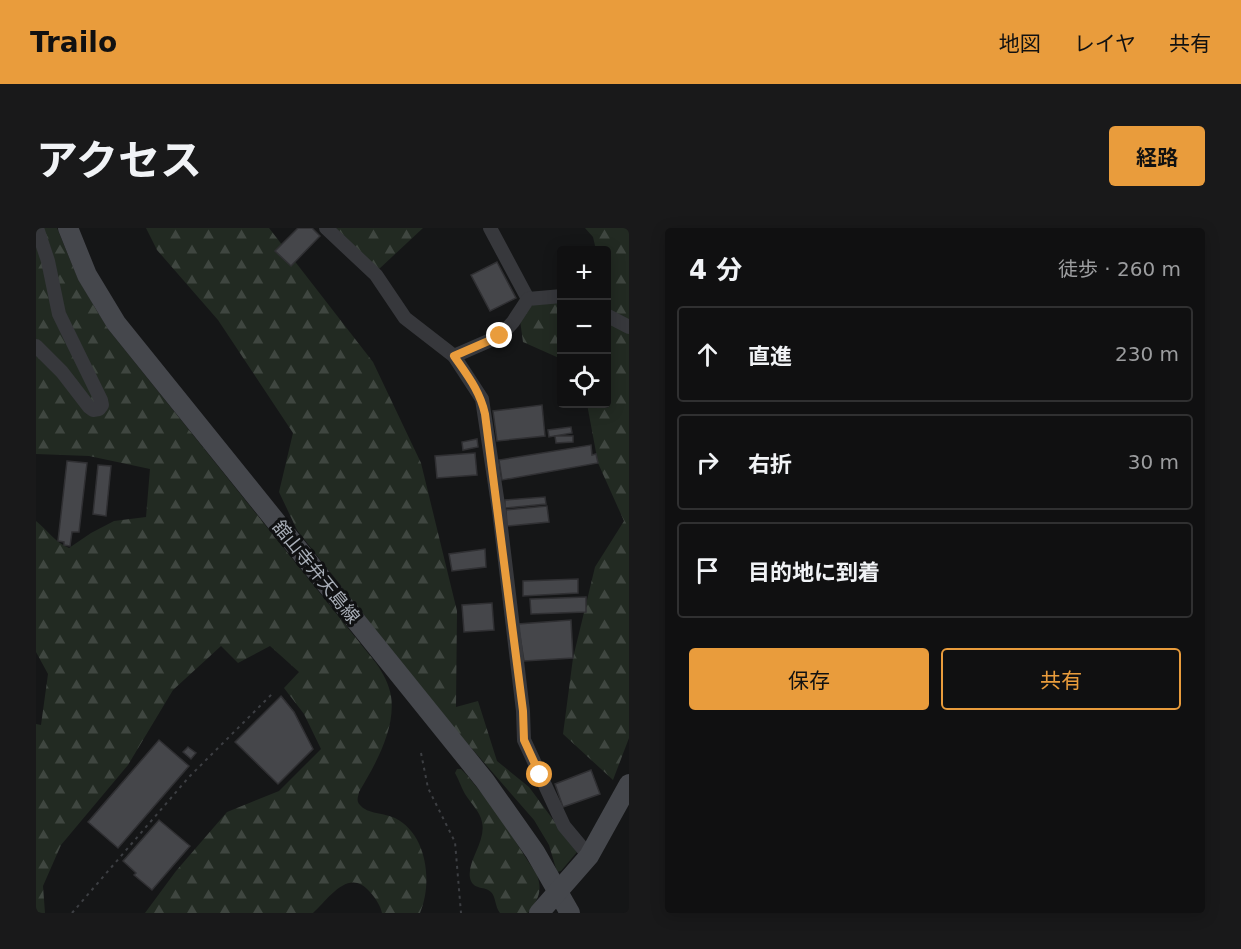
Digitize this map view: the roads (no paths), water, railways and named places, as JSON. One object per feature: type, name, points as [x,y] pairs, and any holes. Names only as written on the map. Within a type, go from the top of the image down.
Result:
[{"type":"main road","name":"舘山寺弁天島線","points":[[68,228],[87,275],[116,323],[485,781],[535,852],[570,913]]},
{"type":"main road","points":[[539,913],[583,863],[629,784]]},
{"type":"street","points":[[36,346],[62,372],[89,407],[99,410],[102,405],[101,400],[59,314],[48,261],[37,228]]},
{"type":"street","points":[[326,228],[376,275],[405,318],[454,356],[482,399],[523,711],[524,740],[583,863]]},
{"type":"street","points":[[490,228],[528,299]]},
{"type":"street","points":[[528,299],[557,296]]},
{"type":"street","points":[[454,356],[500,336],[513,322],[528,299]]},
{"type":"street","points":[[611,318],[629,327]]}]
